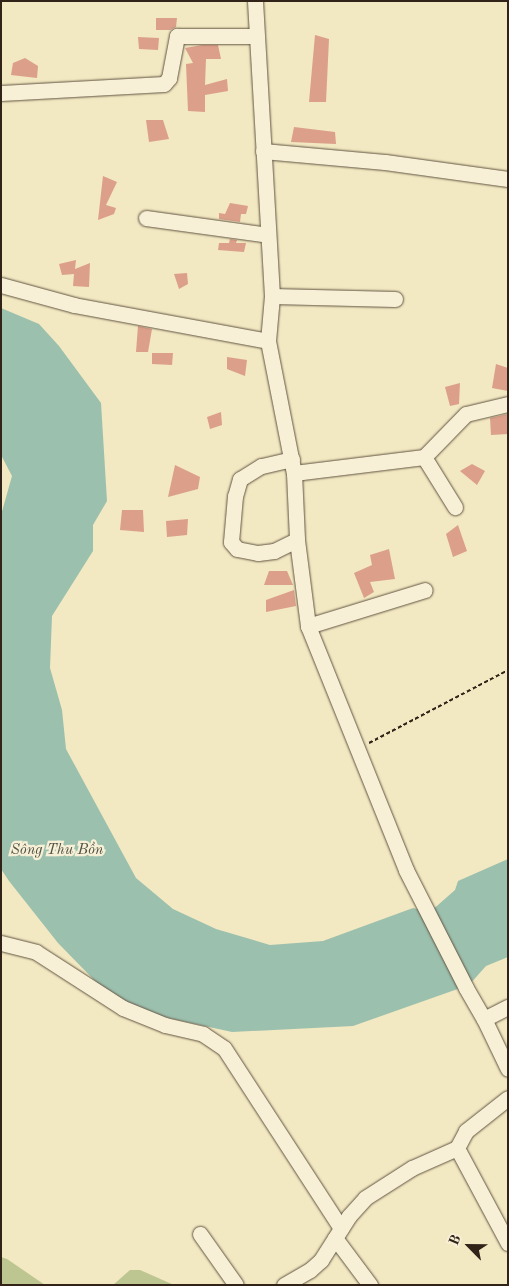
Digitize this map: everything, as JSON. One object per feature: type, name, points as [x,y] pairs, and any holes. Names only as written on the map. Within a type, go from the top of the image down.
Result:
[{"type":"street","points":[[255,1],[272,296],[268,340],[293,466],[296,540],[308,626],[406,870],[508,1069]]},
{"type":"street","points":[[1,93],[164,84],[169,78],[177,36],[256,36]]},
{"type":"street","points":[[263,151],[385,162],[508,179]]},
{"type":"street","points":[[146,218],[268,235]]},
{"type":"street","points":[[1,285],[74,305],[268,340]]},
{"type":"street","points":[[272,296],[395,299]]},
{"type":"street","points":[[296,540],[274,551],[258,553],[237,549],[231,542],[235,496],[240,480],[267,463],[293,466],[424,457],[466,414],[508,404]]},
{"type":"street","points":[[424,457],[455,508]]},
{"type":"street","points":[[308,626],[425,590]]},
{"type":"street","points":[[1,943],[36,952],[123,1008],[165,1025],[203,1034],[224,1048],[370,1285]]},
{"type":"street","points":[[484,1019],[508,1007]]},
{"type":"street","points":[[284,1285],[310,1270],[321,1260],[338,1233],[365,1198],[412,1168],[457,1148],[466,1131],[508,1098]]},
{"type":"street","points":[[457,1148],[508,1243]]},
{"type":"street","points":[[200,1234],[236,1285]]},
{"type":"path","points":[[358,749],[508,670]]},
{"type":"green space","points":[[1,1257],[7,1259],[45,1285],[1,1285]]},
{"type":"green space","points":[[130,1270],[140,1270],[174,1285],[113,1285]]},
{"type":"water","name":"Sông Thu Bồn","points":[[1,308],[39,324],[59,346],[101,403],[107,501],[93,525],[93,551],[52,616],[50,668],[62,710],[66,749],[136,878],[173,909],[216,929],[270,945],[323,941],[413,908],[430,912],[455,890],[458,881],[508,859],[508,957],[486,966],[469,985],[353,1026],[232,1032],[141,1012],[99,985],[58,943],[9,881],[1,869],[1,515],[12,476],[1,455]]},
{"type":"building","points":[[156,18],[177,18],[176,27],[170,30],[156,30]]},
{"type":"building","points":[[315,35],[329,39],[326,102],[309,102]]},
{"type":"building","points":[[138,37],[159,38],[158,50],[139,49]]},
{"type":"building","points":[[218,45],[221,59],[206,59],[205,85],[227,79],[228,91],[205,95],[205,112],[188,111],[186,64],[193,63],[185,48]]},
{"type":"building","points":[[25,58],[38,66],[37,78],[11,75],[13,63]]},
{"type":"building","points":[[146,120],[163,120],[169,139],[149,142]]},
{"type":"building","points":[[294,127],[335,132],[336,144],[291,142]]},
{"type":"building","points":[[103,176],[117,182],[106,205],[116,208],[114,214],[98,220]]},
{"type":"building","points":[[230,203],[248,206],[246,214],[241,214],[240,222],[219,219],[219,213],[225,214]]},
{"type":"building","points":[[230,239],[237,240],[236,243],[246,243],[244,252],[218,250],[219,243],[229,243]]},
{"type":"building","points":[[76,260],[75,269],[90,263],[89,287],[73,286],[74,274],[62,275],[59,264]]},
{"type":"building","points":[[187,273],[188,284],[179,289],[174,274]]},
{"type":"building","points":[[138,326],[152,329],[148,352],[136,352]]},
{"type":"building","points":[[152,353],[173,353],[172,365],[152,364]]},
{"type":"building","points":[[227,357],[247,360],[245,376],[227,369]]},
{"type":"building","points":[[496,364],[508,368],[508,391],[492,388]]},
{"type":"building","points":[[460,383],[459,404],[450,406],[445,387]]},
{"type":"building","points":[[221,412],[222,425],[210,429],[207,417]]},
{"type":"building","points":[[508,414],[508,434],[491,435],[490,418]]},
{"type":"building","points":[[472,464],[485,471],[477,485],[460,471]]},
{"type":"building","points":[[175,465],[200,477],[198,489],[168,497]]},
{"type":"building","points":[[122,510],[143,510],[144,532],[120,530]]},
{"type":"building","points":[[188,519],[187,535],[167,537],[166,521]]},
{"type":"building","points":[[458,525],[467,551],[453,557],[446,534]]},
{"type":"building","points":[[389,549],[395,579],[370,582],[374,592],[364,598],[354,573],[372,565],[370,555]]},
{"type":"building","points":[[269,571],[287,571],[293,585],[264,585]]},
{"type":"building","points":[[294,590],[296,606],[266,612],[266,600]]}]
